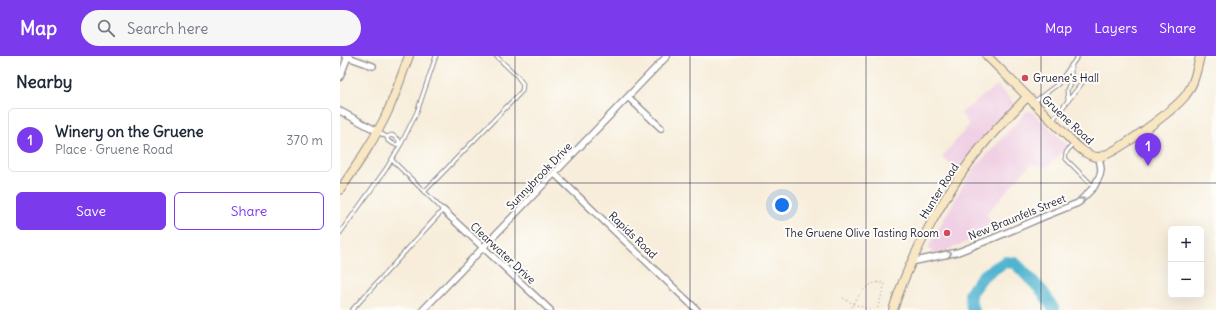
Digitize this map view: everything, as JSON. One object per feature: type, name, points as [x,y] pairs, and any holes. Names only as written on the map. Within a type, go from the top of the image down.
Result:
[{"type":"street","points":[[340,77],[347,56],[373,66]]},
{"type":"street","points":[[340,190],[356,167],[387,112],[409,56]]},
{"type":"street","name":"Sunnybrook Drive","points":[[423,310],[667,56]]},
{"type":"street","name":"Gruene Road","points":[[987,56],[1074,144],[1084,152],[1092,156],[1099,157],[1120,147],[1175,106],[1185,96],[1195,77],[1200,56]]},
{"type":"street","points":[[628,97],[661,128]]},
{"type":"street","name":"Hunter Road","points":[[893,310],[898,293],[911,262],[956,182],[987,141],[1030,100]]},
{"type":"street","points":[[340,111],[377,131]]},
{"type":"street","name":"New Braunfels Street","points":[[911,262],[958,252],[1078,203],[1094,187],[1100,175],[1101,169],[1099,157]]},
{"type":"street","name":"Rapids Road","points":[[555,174],[697,310]]},
{"type":"street","name":"Clearwater Drive","points":[[443,210],[550,310]]},
{"type":"lane","points":[[340,233],[392,160],[417,112],[436,56]]},
{"type":"lane","points":[[424,192],[522,91],[522,84],[518,76],[496,56]]},
{"type":"lane","points":[[1030,100],[1058,84],[1078,56]]},
{"type":"lane","points":[[1068,100],[1067,90],[1071,80],[1072,65]]},
{"type":"lane","points":[[1052,121],[1086,78]]},
{"type":"lane","points":[[377,131],[396,146],[400,144]]},
{"type":"lane","points":[[386,137],[392,135],[399,140],[400,144]]},
{"type":"lane","points":[[1074,144],[1066,152],[1066,159],[1094,187]]},
{"type":"lane","points":[[352,310],[443,210],[392,160]]},
{"type":"path","points":[[850,310],[864,289],[872,284],[881,283],[885,284],[877,310]]},
{"type":"path","points":[[843,298],[853,304],[871,310]]},
{"type":"shaded area","points":[[997,85],[1014,104],[957,170],[942,157],[969,125],[961,113]]},
{"type":"shaded area","points":[[1031,111],[1068,146],[1047,167],[1031,164],[986,214],[996,230],[942,252],[933,253],[928,248],[966,180],[974,169],[1026,112]]},
{"type":"waterway","points":[[974,310],[971,305],[970,293],[983,276],[1005,262],[1015,263],[1043,292],[1054,310]]},
{"type":"place","name":"Gruene's Hall","points":[[1025,78]]},
{"type":"place","name":"Winery on the Gruene","points":[[1148,166]]},
{"type":"place","name":"The Gruene Olive Tasting Room","points":[[947,233]]}]
